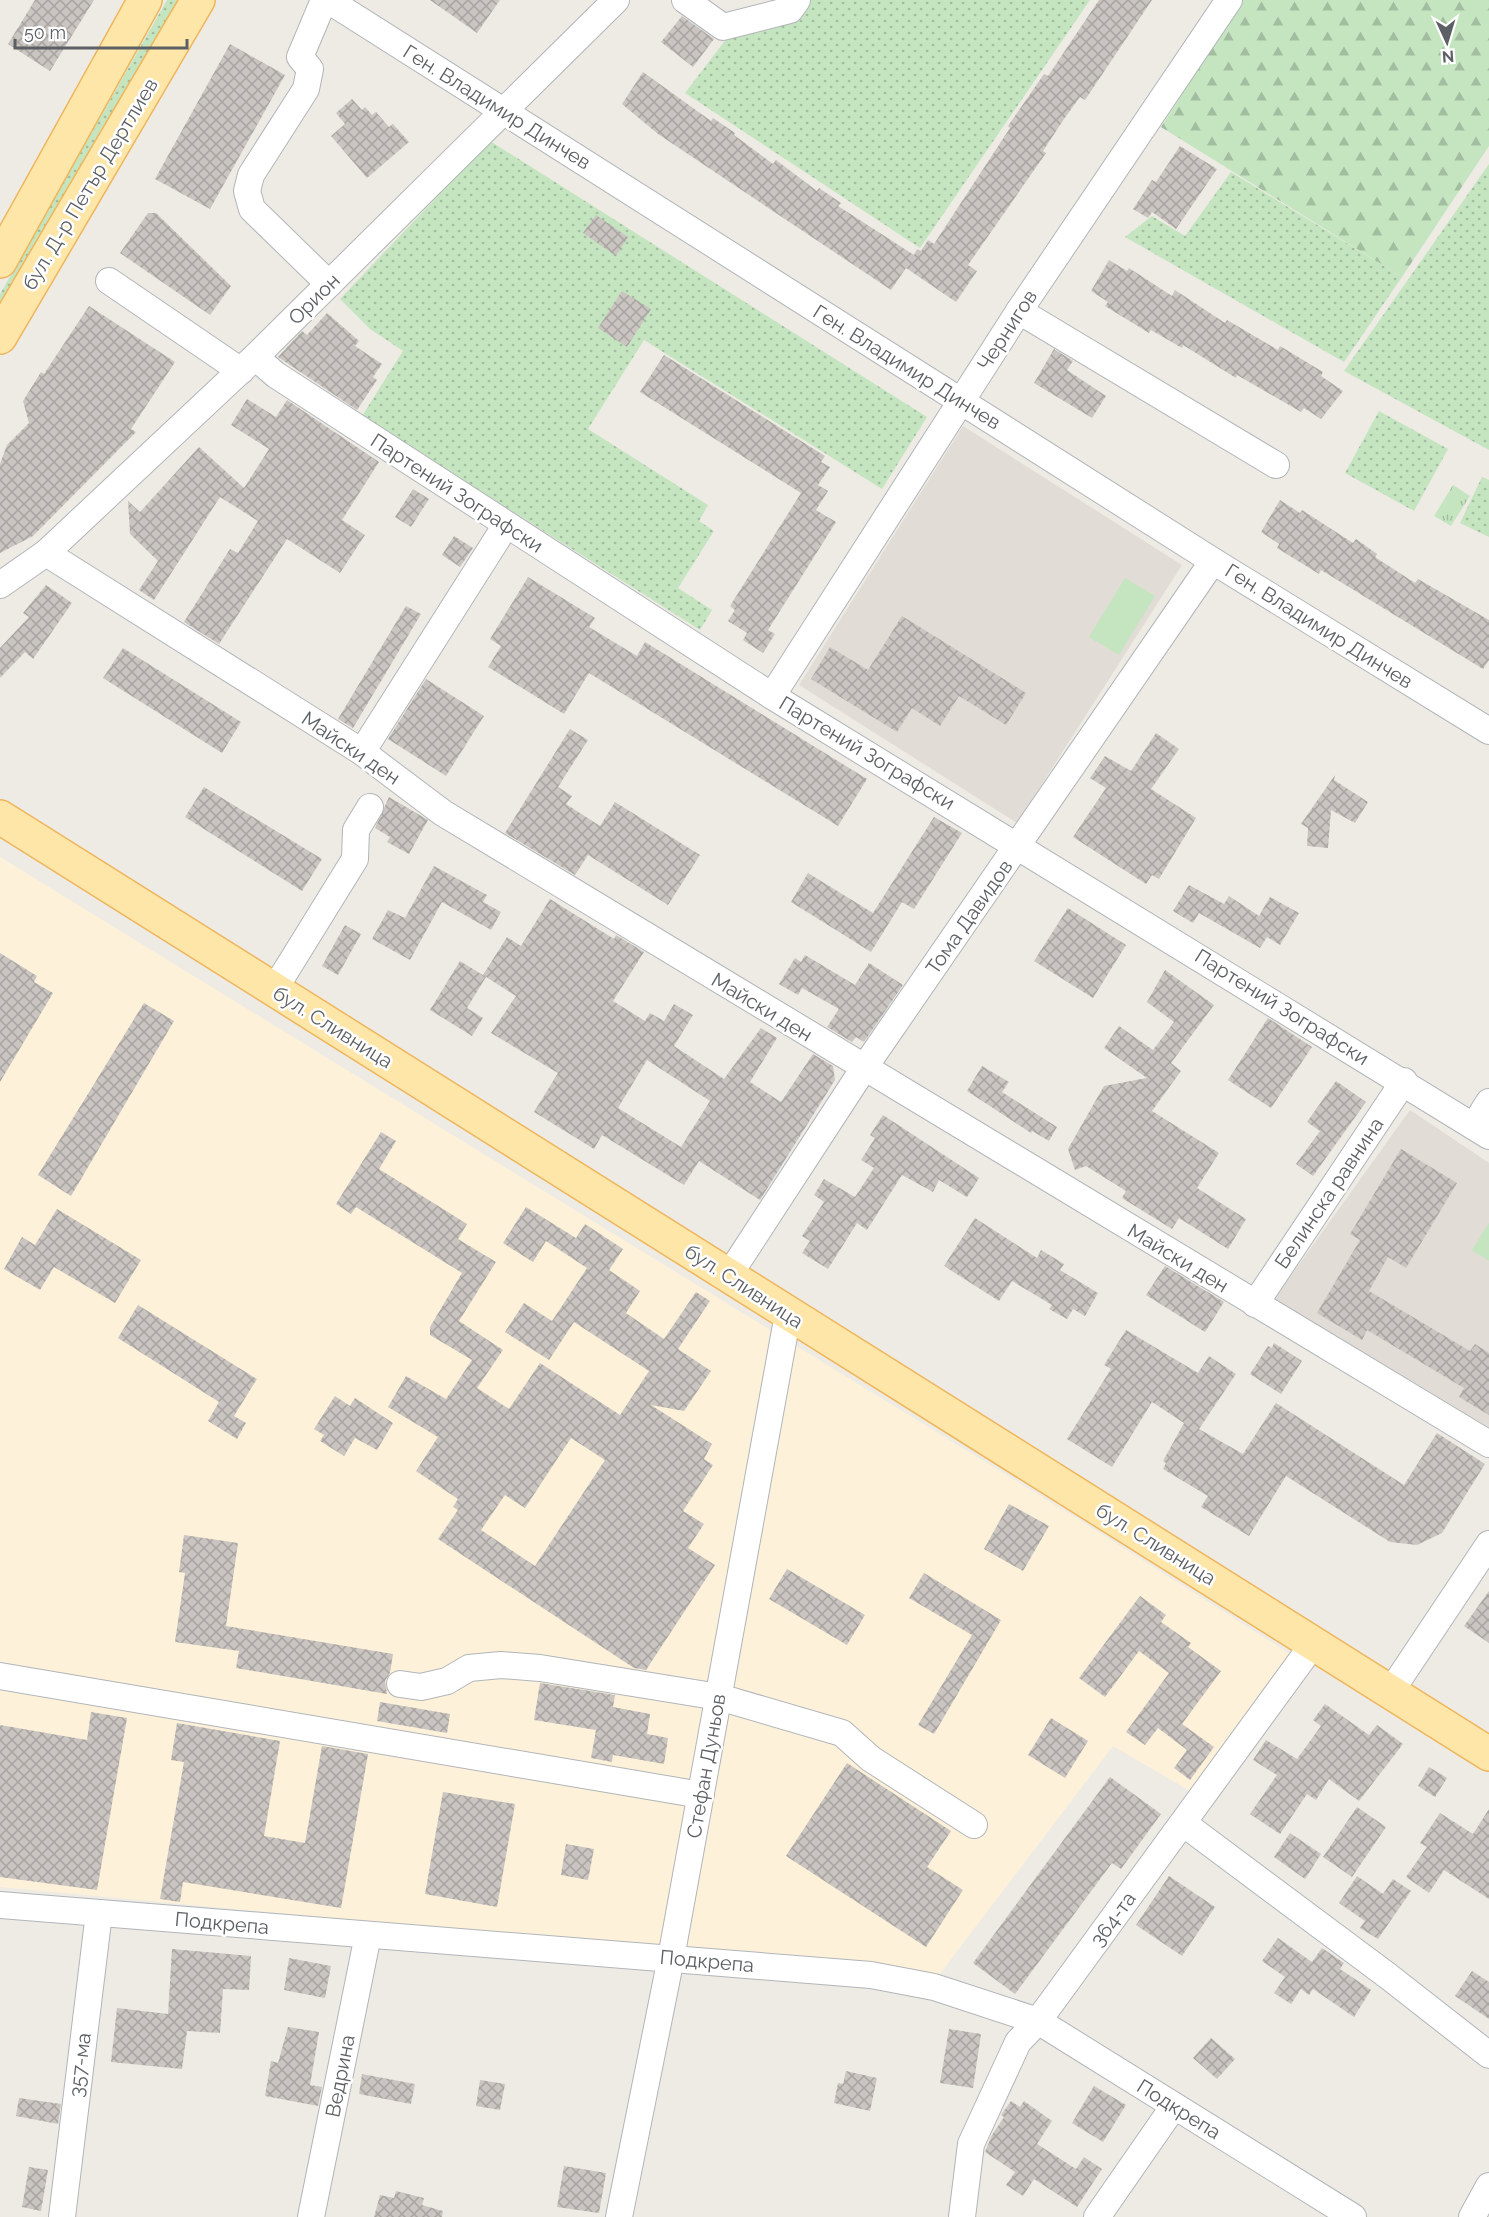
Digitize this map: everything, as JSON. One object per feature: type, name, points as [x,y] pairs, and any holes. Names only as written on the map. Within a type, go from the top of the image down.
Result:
[{"type":"main road","name":"бул. Д-р Петър Дертлиев","points":[[0,261],[145,0]]},
{"type":"main road","name":"бул. Д-р Петър Дертлиев","points":[[0,337],[198,0]]},
{"type":"main road","name":"бул. Сливница","points":[[0,817],[1489,1754]]},
{"type":"street","name":"Ген. Владимир Динчев","points":[[326,0],[1213,561],[1489,731]]},
{"type":"street","points":[[326,0],[300,57],[310,69],[306,89],[251,175],[247,191],[252,209],[329,284]]},
{"type":"street","name":"Орион","points":[[0,585],[46,553],[248,364],[616,0]]},
{"type":"street","points":[[685,0],[723,27],[790,10],[797,0]]},
{"type":"street","name":"Чернигов","points":[[772,696],[1019,311],[1229,0]]},
{"type":"street","name":"Партений Зографски","points":[[109,281],[248,364],[276,375],[772,696],[1019,845],[1481,1131]]},
{"type":"street","points":[[1019,311],[1276,465]]},
{"type":"street","points":[[362,752],[506,525]]},
{"type":"street","name":"Майски ден","points":[[46,553],[362,752],[443,813],[1489,1444]]},
{"type":"street","name":"Тома Давидов","points":[[729,1275],[864,1068],[1213,561]]},
{"type":"street","points":[[274,990],[355,859],[356,830],[370,807]]},
{"type":"street","name":"Белинска равнина","points":[[1255,1304],[1404,1082]]},
{"type":"street","points":[[1481,1131],[1489,1102]]},
{"type":"street","name":"Стефан Дуньов","points":[[619,2217],[671,1958],[788,1314]]},
{"type":"street","points":[[1391,1691],[1489,1544]]},
{"type":"street","name":"364-та","points":[[962,2217],[971,2144],[1018,2042],[1038,2021],[1314,1643]]},
{"type":"street","points":[[400,1684],[421,1687],[447,1681],[469,1668],[501,1665],[540,1668],[719,1696],[842,1733],[871,1759],[974,1825]]},
{"type":"street","points":[[0,1676],[701,1795]]},
{"type":"street","points":[[1183,1823],[1379,1969],[1489,2055]]},
{"type":"street","name":"Подкрепа","points":[[0,1905],[871,1975],[934,1986],[1038,2021],[1174,2106],[1327,2210],[1353,2217]]},
{"type":"street","name":"357-ма","points":[[62,2217],[99,1913]]},
{"type":"street","name":"Ведрина","points":[[311,2217],[368,1935]]},
{"type":"street","points":[[1097,2217],[1174,2106]]},
{"type":"street","points":[[1472,2217],[1489,2186]]},
{"type":"shaded area","points":[[963,426],[1182,565],[1017,823],[799,685]]},
{"type":"shaded area","points":[[0,857],[1070,1514],[1290,1654],[1190,1791],[1113,1746],[939,1975],[0,1887]]},
{"type":"shaded area","points":[[1410,1110],[1489,1163],[1489,1432],[1270,1305]]},
{"type":"green space","points":[[167,0],[181,0],[0,317],[0,294]]},
{"type":"green space","points":[[811,0],[1090,0],[920,248],[685,93],[727,38],[795,19]]},
{"type":"green space","points":[[1242,0],[1489,0],[1489,146],[1402,277],[1161,127]]},
{"type":"green space","points":[[490,141],[927,417],[882,489],[644,340],[588,429],[708,505],[699,521],[714,531],[678,588],[712,610],[700,630],[362,416],[403,351],[370,329],[340,299]]},
{"type":"green space","points":[[1489,164],[1489,450],[1344,371]]},
{"type":"green space","points":[[1231,172],[1402,277],[1344,362],[1125,237],[1152,216],[1185,236]]},
{"type":"green space","points":[[1379,411],[1448,449],[1414,511],[1345,473]]},
{"type":"green space","points":[[1482,477],[1489,480],[1489,537],[1460,523]]},
{"type":"green space","points":[[1453,485],[1470,496],[1451,526],[1434,516]]},
{"type":"green space","points":[[1125,578],[1155,596],[1119,655],[1089,637]]},
{"type":"green space","points":[[1489,1223],[1489,1261],[1472,1250]]},
{"type":"building","points":[[35,0],[94,0],[50,71],[8,44]]},
{"type":"building","points":[[430,0],[500,0],[477,33]]},
{"type":"building","points":[[1099,0],[1152,0],[1085,100],[1080,97],[1064,119],[1043,151],[1046,153],[968,265],[977,271],[956,302],[906,268],[891,290],[658,134],[622,104],[643,72],[711,121],[713,118],[735,133],[734,135],[773,164],[776,160],[817,191],[819,188],[841,203],[838,206],[914,255],[917,249],[921,251],[928,240],[934,244],[1010,128],[1008,126],[1044,74],[1048,76]]},
{"type":"building","points":[[682,16],[714,39],[693,67],[661,42]]},
{"type":"building","points":[[230,44],[285,75],[210,209],[155,179]]},
{"type":"building","points":[[352,99],[362,110],[365,107],[372,115],[376,112],[389,127],[393,124],[409,142],[367,178],[331,136],[345,124],[336,113]]},
{"type":"building","points":[[1180,146],[1217,169],[1176,229],[1152,212],[1148,218],[1133,209],[1152,180],[1156,182]]},
{"type":"building","points":[[148,213],[156,213],[231,286],[210,315],[120,253]]},
{"type":"building","points":[[596,215],[628,237],[616,256],[583,233]]},
{"type":"building","points":[[1109,260],[1127,271],[1129,268],[1172,296],[1175,290],[1225,323],[1227,320],[1278,350],[1280,346],[1323,372],[1321,376],[1343,391],[1321,419],[1304,408],[1301,412],[1237,375],[1236,378],[1183,345],[1182,348],[1151,330],[1149,333],[1105,306],[1108,302],[1091,291]]},
{"type":"building","points":[[622,291],[651,309],[627,347],[598,328]]},
{"type":"building","points":[[89,306],[175,362],[131,429],[136,432],[33,536],[0,553],[0,464],[7,445],[29,423],[23,401],[41,372],[44,374]]},
{"type":"building","points":[[327,313],[359,341],[355,346],[382,364],[373,377],[377,380],[357,410],[278,357],[302,331],[307,335]]},
{"type":"building","points":[[1054,349],[1073,361],[1067,370],[1106,396],[1092,418],[1034,383]]},
{"type":"building","points":[[664,355],[825,456],[821,462],[830,467],[818,485],[828,491],[816,510],[836,522],[768,630],[775,634],[763,653],[743,640],[747,633],[728,621],[735,610],[730,606],[801,493],[640,392]]},
{"type":"building","points":[[247,399],[276,417],[287,400],[379,462],[342,520],[365,535],[340,573],[287,539],[219,644],[184,622],[230,549],[238,553],[258,521],[220,497],[154,600],[139,590],[158,561],[130,534],[128,501],[140,512],[199,447],[244,488],[269,449],[231,425]]},
{"type":"building","points":[[413,489],[429,499],[411,527],[395,517]]},
{"type":"building","points":[[1280,500],[1300,513],[1302,510],[1353,543],[1356,539],[1377,554],[1375,557],[1415,583],[1418,579],[1489,620],[1489,660],[1483,669],[1321,570],[1319,574],[1277,548],[1279,544],[1261,532]]},
{"type":"building","points":[[454,536],[473,548],[460,567],[442,555]]},
{"type":"building","points":[[528,577],[595,618],[589,627],[637,656],[645,642],[867,779],[838,826],[589,673],[564,714],[488,667],[501,646],[490,639]]},
{"type":"building","points":[[46,585],[72,603],[33,659],[25,652],[0,678],[0,648],[29,617],[23,613]]},
{"type":"building","points":[[406,606],[421,614],[353,728],[338,719]]},
{"type":"building","points":[[902,616],[1026,693],[1006,725],[959,696],[940,726],[912,708],[897,732],[811,679],[830,647],[868,670]]},
{"type":"building","points":[[123,648],[241,722],[222,753],[103,678]]},
{"type":"building","points":[[426,679],[484,716],[446,776],[388,739]]},
{"type":"building","points":[[570,729],[588,740],[558,787],[572,796],[566,804],[600,826],[615,802],[700,855],[668,905],[588,855],[575,875],[505,833]]},
{"type":"building","points":[[1156,733],[1179,749],[1151,789],[1196,818],[1159,879],[1152,875],[1146,884],[1073,837],[1106,788],[1090,778],[1105,756],[1131,771]]},
{"type":"building","points":[[1335,775],[1334,780],[1368,802],[1355,823],[1331,810],[1328,848],[1307,846],[1308,828],[1301,824]]},
{"type":"building","points":[[204,787],[322,859],[302,891],[185,817]]},
{"type":"building","points":[[389,797],[428,820],[409,854],[387,842],[390,837],[375,828]]},
{"type":"building","points":[[934,817],[962,833],[914,909],[902,902],[871,952],[791,902],[808,873],[873,913]]},
{"type":"building","points":[[434,866],[487,895],[483,902],[501,912],[491,930],[442,902],[410,960],[372,939],[388,910],[405,918]]},
{"type":"building","points":[[1189,885],[1224,904],[1229,896],[1259,916],[1270,897],[1299,913],[1280,945],[1267,937],[1260,948],[1199,913],[1193,923],[1173,911]]},
{"type":"building","points":[[550,899],[614,939],[616,935],[644,952],[613,1001],[645,1021],[650,1013],[664,1021],[674,1004],[693,1015],[674,1046],[724,1079],[761,1028],[777,1038],[750,1082],[781,1102],[813,1054],[833,1066],[835,1080],[760,1200],[699,1161],[684,1185],[602,1135],[594,1149],[534,1112],[558,1073],[491,1033],[516,996],[483,975],[507,937],[521,946]],"holes":[[[647,1060],[710,1101],[681,1147],[618,1108]]]},
{"type":"building","points":[[1068,908],[1126,945],[1093,998],[1034,961]]},
{"type":"building","points":[[345,925],[361,934],[338,975],[322,966]]},
{"type":"building","points":[[0,953],[37,976],[34,982],[53,993],[0,1082]]},
{"type":"building","points":[[805,955],[855,985],[869,963],[903,985],[864,1042],[856,1037],[852,1042],[827,1027],[839,1009],[802,988],[798,995],[779,984],[795,958],[801,962]]},
{"type":"building","points":[[460,961],[486,977],[467,1008],[483,1018],[472,1036],[430,1010]]},
{"type":"building","points":[[1165,970],[1214,1005],[1171,1063],[1181,1071],[1152,1111],[1219,1153],[1197,1188],[1246,1219],[1228,1249],[1179,1218],[1172,1229],[1122,1198],[1126,1191],[1086,1166],[1075,1170],[1068,1149],[1104,1086],[1147,1078],[1104,1048],[1119,1026],[1153,1050],[1174,1022],[1147,1002]]},
{"type":"building","points":[[144,1003],[174,1021],[71,1196],[38,1175]]},
{"type":"building","points":[[1268,1018],[1312,1047],[1271,1108],[1228,1080]]},
{"type":"building","points":[[982,1066],[1009,1082],[1002,1092],[1057,1127],[1049,1141],[1032,1131],[1031,1133],[967,1091]]},
{"type":"building","points":[[1336,1081],[1366,1102],[1313,1176],[1296,1164],[1320,1131],[1307,1122]]},
{"type":"building","points":[[883,1115],[979,1178],[967,1197],[939,1180],[933,1192],[902,1175],[867,1230],[857,1223],[828,1269],[802,1253],[810,1241],[802,1236],[824,1202],[814,1195],[824,1179],[855,1197],[874,1168],[861,1160],[875,1138],[870,1135]]},
{"type":"building","points":[[381,1132],[396,1141],[379,1169],[467,1224],[458,1239],[496,1262],[459,1321],[503,1350],[477,1388],[509,1409],[540,1363],[620,1415],[649,1371],[574,1322],[549,1360],[505,1332],[524,1303],[552,1321],[587,1268],[546,1241],[533,1262],[503,1243],[526,1207],[576,1238],[585,1224],[623,1249],[609,1270],[640,1291],[626,1313],[664,1339],[696,1292],[710,1301],[678,1349],[711,1371],[684,1411],[651,1405],[712,1444],[704,1459],[713,1465],[683,1511],[704,1524],[688,1548],[715,1565],[646,1670],[634,1668],[438,1539],[458,1510],[453,1507],[458,1499],[416,1471],[438,1437],[388,1407],[406,1376],[446,1399],[472,1360],[430,1335],[430,1327],[462,1273],[356,1207],[351,1214],[336,1204]],"holes":[[[571,1438],[605,1460],[535,1566],[481,1530],[505,1495],[525,1508]]]},
{"type":"building","points":[[1401,1149],[1457,1183],[1406,1268],[1388,1257],[1369,1291],[1470,1351],[1475,1344],[1489,1353],[1489,1415],[1459,1397],[1464,1388],[1367,1330],[1362,1340],[1317,1313],[1360,1240],[1350,1234]]},
{"type":"building","points":[[57,1209],[141,1260],[115,1303],[54,1267],[40,1290],[4,1269],[22,1237],[35,1245]]},
{"type":"building","points":[[975,1218],[1037,1258],[1041,1250],[1064,1264],[1060,1270],[1098,1293],[1085,1316],[1073,1309],[1067,1319],[1049,1309],[1052,1305],[1012,1281],[999,1301],[944,1266]]},
{"type":"building","points":[[1165,1266],[1224,1302],[1205,1332],[1146,1295]]},
{"type":"building","points":[[138,1305],[257,1379],[234,1416],[246,1423],[237,1439],[208,1421],[219,1402],[118,1338]]},
{"type":"building","points":[[1126,1330],[1198,1373],[1209,1356],[1236,1374],[1199,1429],[1243,1454],[1276,1403],[1404,1485],[1437,1433],[1485,1464],[1442,1533],[1417,1545],[1390,1542],[1286,1476],[1249,1536],[1201,1507],[1208,1496],[1163,1469],[1166,1463],[1163,1461],[1184,1423],[1152,1402],[1112,1467],[1067,1439],[1111,1369],[1104,1365]]},
{"type":"building","points":[[1274,1343],[1302,1361],[1281,1394],[1250,1374],[1268,1346],[1272,1348]]},
{"type":"building","points":[[335,1396],[350,1406],[355,1398],[393,1423],[377,1450],[355,1438],[344,1456],[320,1441],[324,1435],[314,1429]]},
{"type":"building","points":[[1009,1504],[1049,1526],[1023,1571],[984,1549]]},
{"type":"building","points":[[184,1535],[238,1543],[226,1626],[393,1654],[390,1673],[385,1681],[387,1694],[236,1668],[239,1651],[175,1642],[185,1573],[179,1572]]},
{"type":"building","points":[[787,1569],[865,1615],[847,1645],[769,1599]]},
{"type":"building","points":[[924,1573],[1001,1620],[934,1734],[918,1725],[972,1635],[909,1598]]},
{"type":"building","points":[[1489,1591],[1489,1643],[1464,1626]]},
{"type":"building","points":[[1140,1596],[1166,1615],[1161,1622],[1191,1643],[1188,1647],[1221,1671],[1182,1724],[1214,1747],[1190,1780],[1174,1768],[1187,1750],[1158,1728],[1145,1745],[1126,1732],[1169,1673],[1139,1651],[1105,1697],[1079,1678]]},
{"type":"building","points":[[540,1683],[615,1695],[613,1707],[650,1714],[647,1734],[668,1738],[664,1764],[613,1755],[612,1762],[591,1758],[596,1730],[534,1720]]},
{"type":"building","points":[[380,1702],[450,1714],[447,1733],[377,1721]]},
{"type":"building","points":[[1325,1704],[1369,1735],[1377,1725],[1403,1744],[1359,1801],[1329,1779],[1316,1800],[1307,1794],[1280,1834],[1250,1814],[1277,1775],[1253,1760],[1266,1740],[1297,1759],[1321,1726],[1313,1720]]},
{"type":"building","points":[[91,1712],[127,1718],[97,1890],[0,1877],[0,1725],[87,1740]]},
{"type":"building","points":[[1051,1718],[1088,1741],[1065,1778],[1028,1755]]},
{"type":"building","points":[[177,1723],[280,1741],[264,1836],[305,1843],[322,1746],[368,1754],[341,1908],[183,1882],[180,1902],[160,1899],[184,1762],[171,1760]]},
{"type":"building","points":[[847,1763],[951,1831],[927,1867],[963,1890],[926,1947],[786,1856]]},
{"type":"building","points":[[1429,1767],[1447,1778],[1435,1797],[1418,1786]]},
{"type":"building","points":[[1110,1777],[1161,1814],[1121,1869],[1112,1863],[1015,1994],[973,1963]]},
{"type":"building","points":[[443,1792],[515,1804],[497,1907],[425,1894]]},
{"type":"building","points":[[1357,1807],[1386,1827],[1352,1877],[1323,1857]]},
{"type":"building","points":[[1489,1809],[1489,1899],[1444,1870],[1429,1893],[1406,1877],[1427,1847],[1420,1843],[1440,1813],[1473,1834]]},
{"type":"building","points":[[1290,1833],[1321,1854],[1305,1879],[1274,1857]]},
{"type":"building","points":[[566,1844],[594,1849],[588,1880],[561,1875]]},
{"type":"building","points":[[1169,1876],[1215,1907],[1182,1956],[1136,1925]]},
{"type":"building","points":[[1357,1876],[1383,1894],[1393,1879],[1411,1891],[1378,1939],[1360,1928],[1365,1921],[1339,1903]]},
{"type":"building","points":[[1278,1938],[1312,1962],[1322,1948],[1344,1963],[1340,1969],[1371,1990],[1354,2017],[1313,1989],[1309,1995],[1301,1989],[1291,2004],[1274,1993],[1285,1977],[1262,1961]]},
{"type":"building","points":[[172,1949],[251,1956],[249,1990],[223,1989],[220,2033],[187,2031],[182,2069],[111,2062],[117,2008],[168,2014]]},
{"type":"building","points":[[289,1958],[331,1966],[325,1998],[284,1990]]},
{"type":"building","points":[[1472,1971],[1489,1982],[1489,2019],[1455,1996]]},
{"type":"building","points":[[288,2027],[319,2032],[310,2085],[322,2087],[318,2106],[265,2096],[271,2061],[278,2063]]},
{"type":"building","points":[[949,2029],[981,2034],[973,2088],[940,2083]]},
{"type":"building","points":[[1211,2038],[1235,2059],[1217,2079],[1193,2058]]},
{"type":"building","points":[[846,2071],[877,2078],[870,2111],[834,2103],[838,2083],[843,2084]]},
{"type":"building","points":[[362,2074],[415,2084],[411,2104],[359,2094]]},
{"type":"building","points":[[480,2080],[505,2084],[500,2110],[476,2106]]},
{"type":"building","points":[[1094,2086],[1126,2105],[1103,2142],[1072,2123]]},
{"type":"building","points":[[19,2098],[61,2104],[58,2124],[16,2116]]},
{"type":"building","points":[[1011,2101],[1020,2107],[1024,2101],[1052,2121],[1037,2144],[1076,2169],[1084,2157],[1102,2169],[1077,2207],[1034,2179],[1023,2196],[1006,2185],[1015,2172],[985,2152],[992,2135],[1004,2117],[1001,2115]]},
{"type":"building","points":[[564,2166],[606,2173],[599,2213],[557,2207]]},
{"type":"building","points":[[29,2167],[48,2170],[41,2211],[22,2207]]},
{"type":"building","points":[[396,2191],[424,2198],[422,2205],[443,2211],[442,2217],[374,2217],[380,2195],[394,2198]]}]
